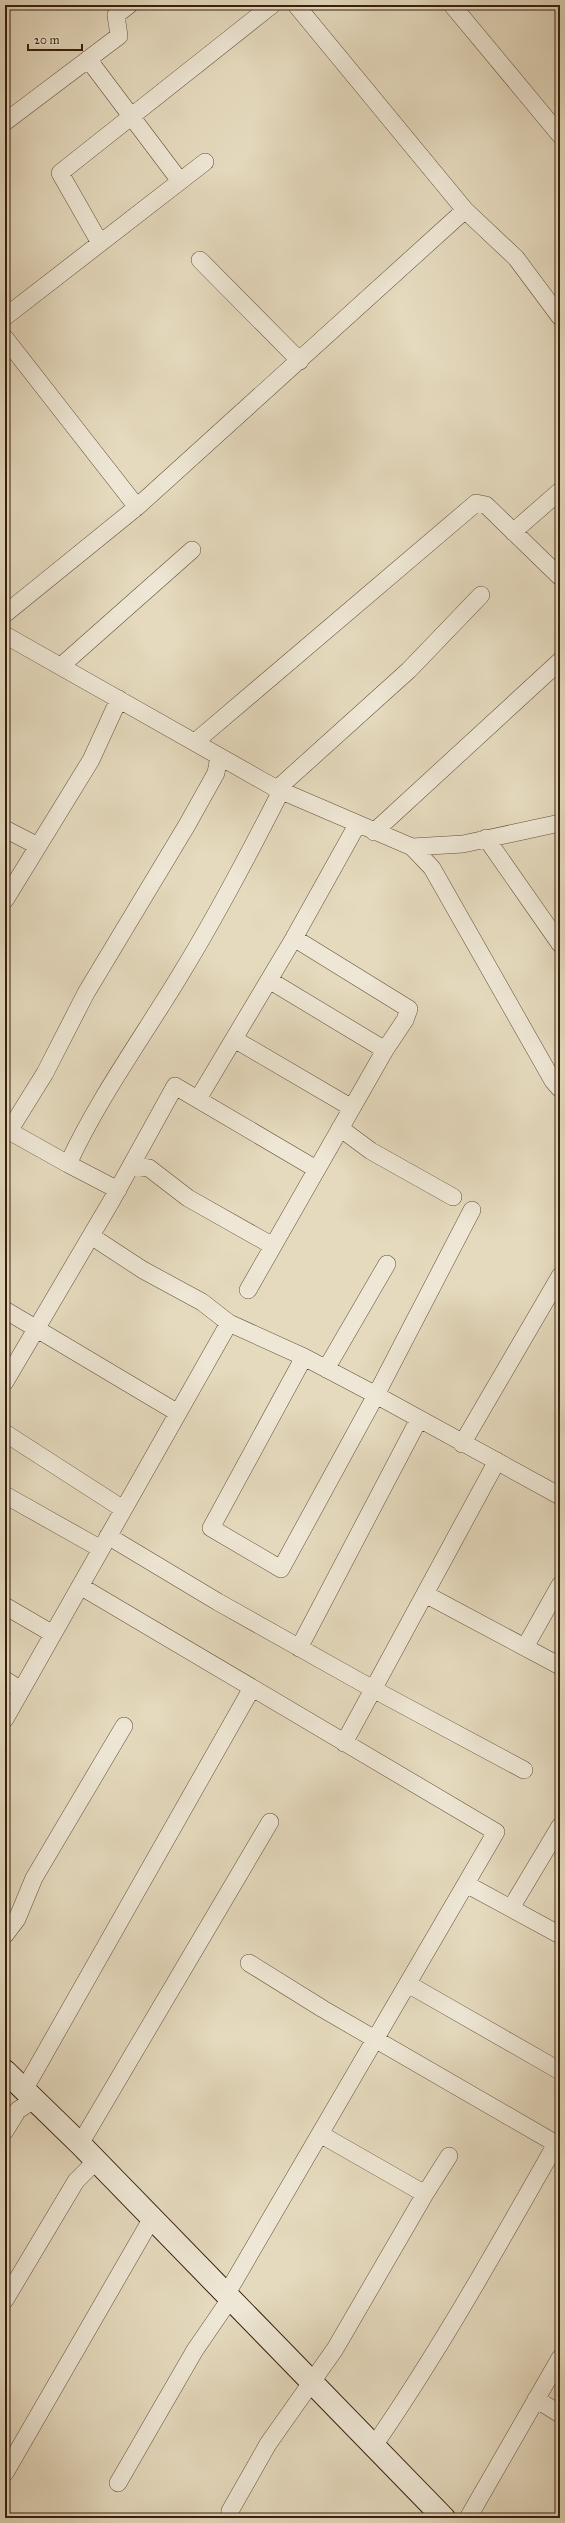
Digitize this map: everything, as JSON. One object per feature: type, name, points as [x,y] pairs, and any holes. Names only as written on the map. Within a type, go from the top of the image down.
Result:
[{"type":"main road","points":[[5,2072],[80,2144],[373,2447],[444,2518]]},
{"type":"street","points":[[5,122],[119,36],[116,15],[129,5]]},
{"type":"street","points":[[100,243],[60,173],[272,5]]},
{"type":"street","points":[[296,5],[465,210],[516,258],[560,317]]},
{"type":"street","points":[[452,5],[560,136]]},
{"type":"street","points":[[88,59],[180,181]]},
{"type":"street","points":[[5,317],[205,162]]},
{"type":"street","points":[[5,614],[137,507],[465,210]]},
{"type":"street","points":[[200,260],[300,361]]},
{"type":"street","points":[[5,338],[137,507]]},
{"type":"street","points":[[513,532],[560,491]]},
{"type":"street","points":[[195,742],[476,503],[486,505],[560,577]]},
{"type":"street","points":[[61,666],[192,550]]},
{"type":"street","points":[[68,1164],[116,1077],[180,976],[254,844],[279,790],[409,670],[481,595]]},
{"type":"street","points":[[5,635],[279,790],[412,848],[432,868],[553,1081],[560,1089]]},
{"type":"street","points":[[374,832],[560,661]]},
{"type":"street","points":[[5,900],[91,760],[119,699]]},
{"type":"street","points":[[118,1190],[7,1130],[46,1073],[86,993],[187,825],[216,773],[219,756]]},
{"type":"street","points":[[412,848],[463,844],[560,823]]},
{"type":"street","points":[[198,1098],[294,938],[357,824]]},
{"type":"street","points":[[5,829],[38,846]]},
{"type":"street","points":[[486,838],[560,944]]},
{"type":"street","points":[[248,1290],[385,1050],[405,1020],[408,1009],[294,938]]},
{"type":"street","points":[[269,980],[385,1050]]},
{"type":"street","points":[[234,1039],[352,1108]]},
{"type":"street","points":[[5,1382],[35,1328],[118,1190],[176,1086],[316,1169]]},
{"type":"street","points":[[340,1128],[371,1151],[453,1197]]},
{"type":"street","points":[[131,1166],[149,1168],[188,1198],[273,1246]]},
{"type":"street","points":[[304,1357],[211,1528],[281,1569],[376,1395],[472,1210]]},
{"type":"street","points":[[90,1236],[143,1270],[202,1302],[229,1323],[304,1357],[376,1395],[462,1444],[560,1495]]},
{"type":"street","points":[[326,1369],[387,1264]]},
{"type":"street","points":[[462,1444],[560,1276]]},
{"type":"street","points":[[5,1310],[178,1413]]},
{"type":"street","points":[[5,1719],[229,1323]]},
{"type":"street","points":[[299,1648],[418,1419]]},
{"type":"street","points":[[5,1433],[124,1509]]},
{"type":"street","points":[[344,1743],[497,1461]]},
{"type":"street","points":[[5,1495],[105,1543],[299,1648],[373,1690],[524,1770]]},
{"type":"street","points":[[525,1647],[560,1584]]},
{"type":"street","points":[[80,1586],[496,1832],[320,2134],[228,2297],[195,2350],[118,2483]]},
{"type":"street","points":[[425,1594],[560,1666]]},
{"type":"street","points":[[5,1606],[53,1634]]},
{"type":"street","points":[[5,1680],[21,1690]]},
{"type":"street","points":[[5,2131],[29,2095],[252,1688]]},
{"type":"street","points":[[5,1935],[16,1919],[34,1878],[124,1726]]},
{"type":"street","points":[[80,2144],[270,1822]]},
{"type":"street","points":[[511,1908],[560,1826]]},
{"type":"street","points":[[466,1884],[560,1935]]},
{"type":"street","points":[[248,1963],[323,2009],[376,2038],[558,2145],[397,2412],[373,2447]]},
{"type":"street","points":[[408,1984],[560,2071]]},
{"type":"street","points":[[320,2134],[425,2194]]},
{"type":"street","points":[[230,2511],[291,2408],[312,2383],[338,2343],[425,2194],[449,2156]]},
{"type":"street","points":[[5,2300],[76,2181],[96,2161]]},
{"type":"street","points":[[5,2473],[152,2218]]},
{"type":"street","points":[[468,2518],[560,2358]]},
{"type":"street","points":[[536,2399],[560,2414]]}]
